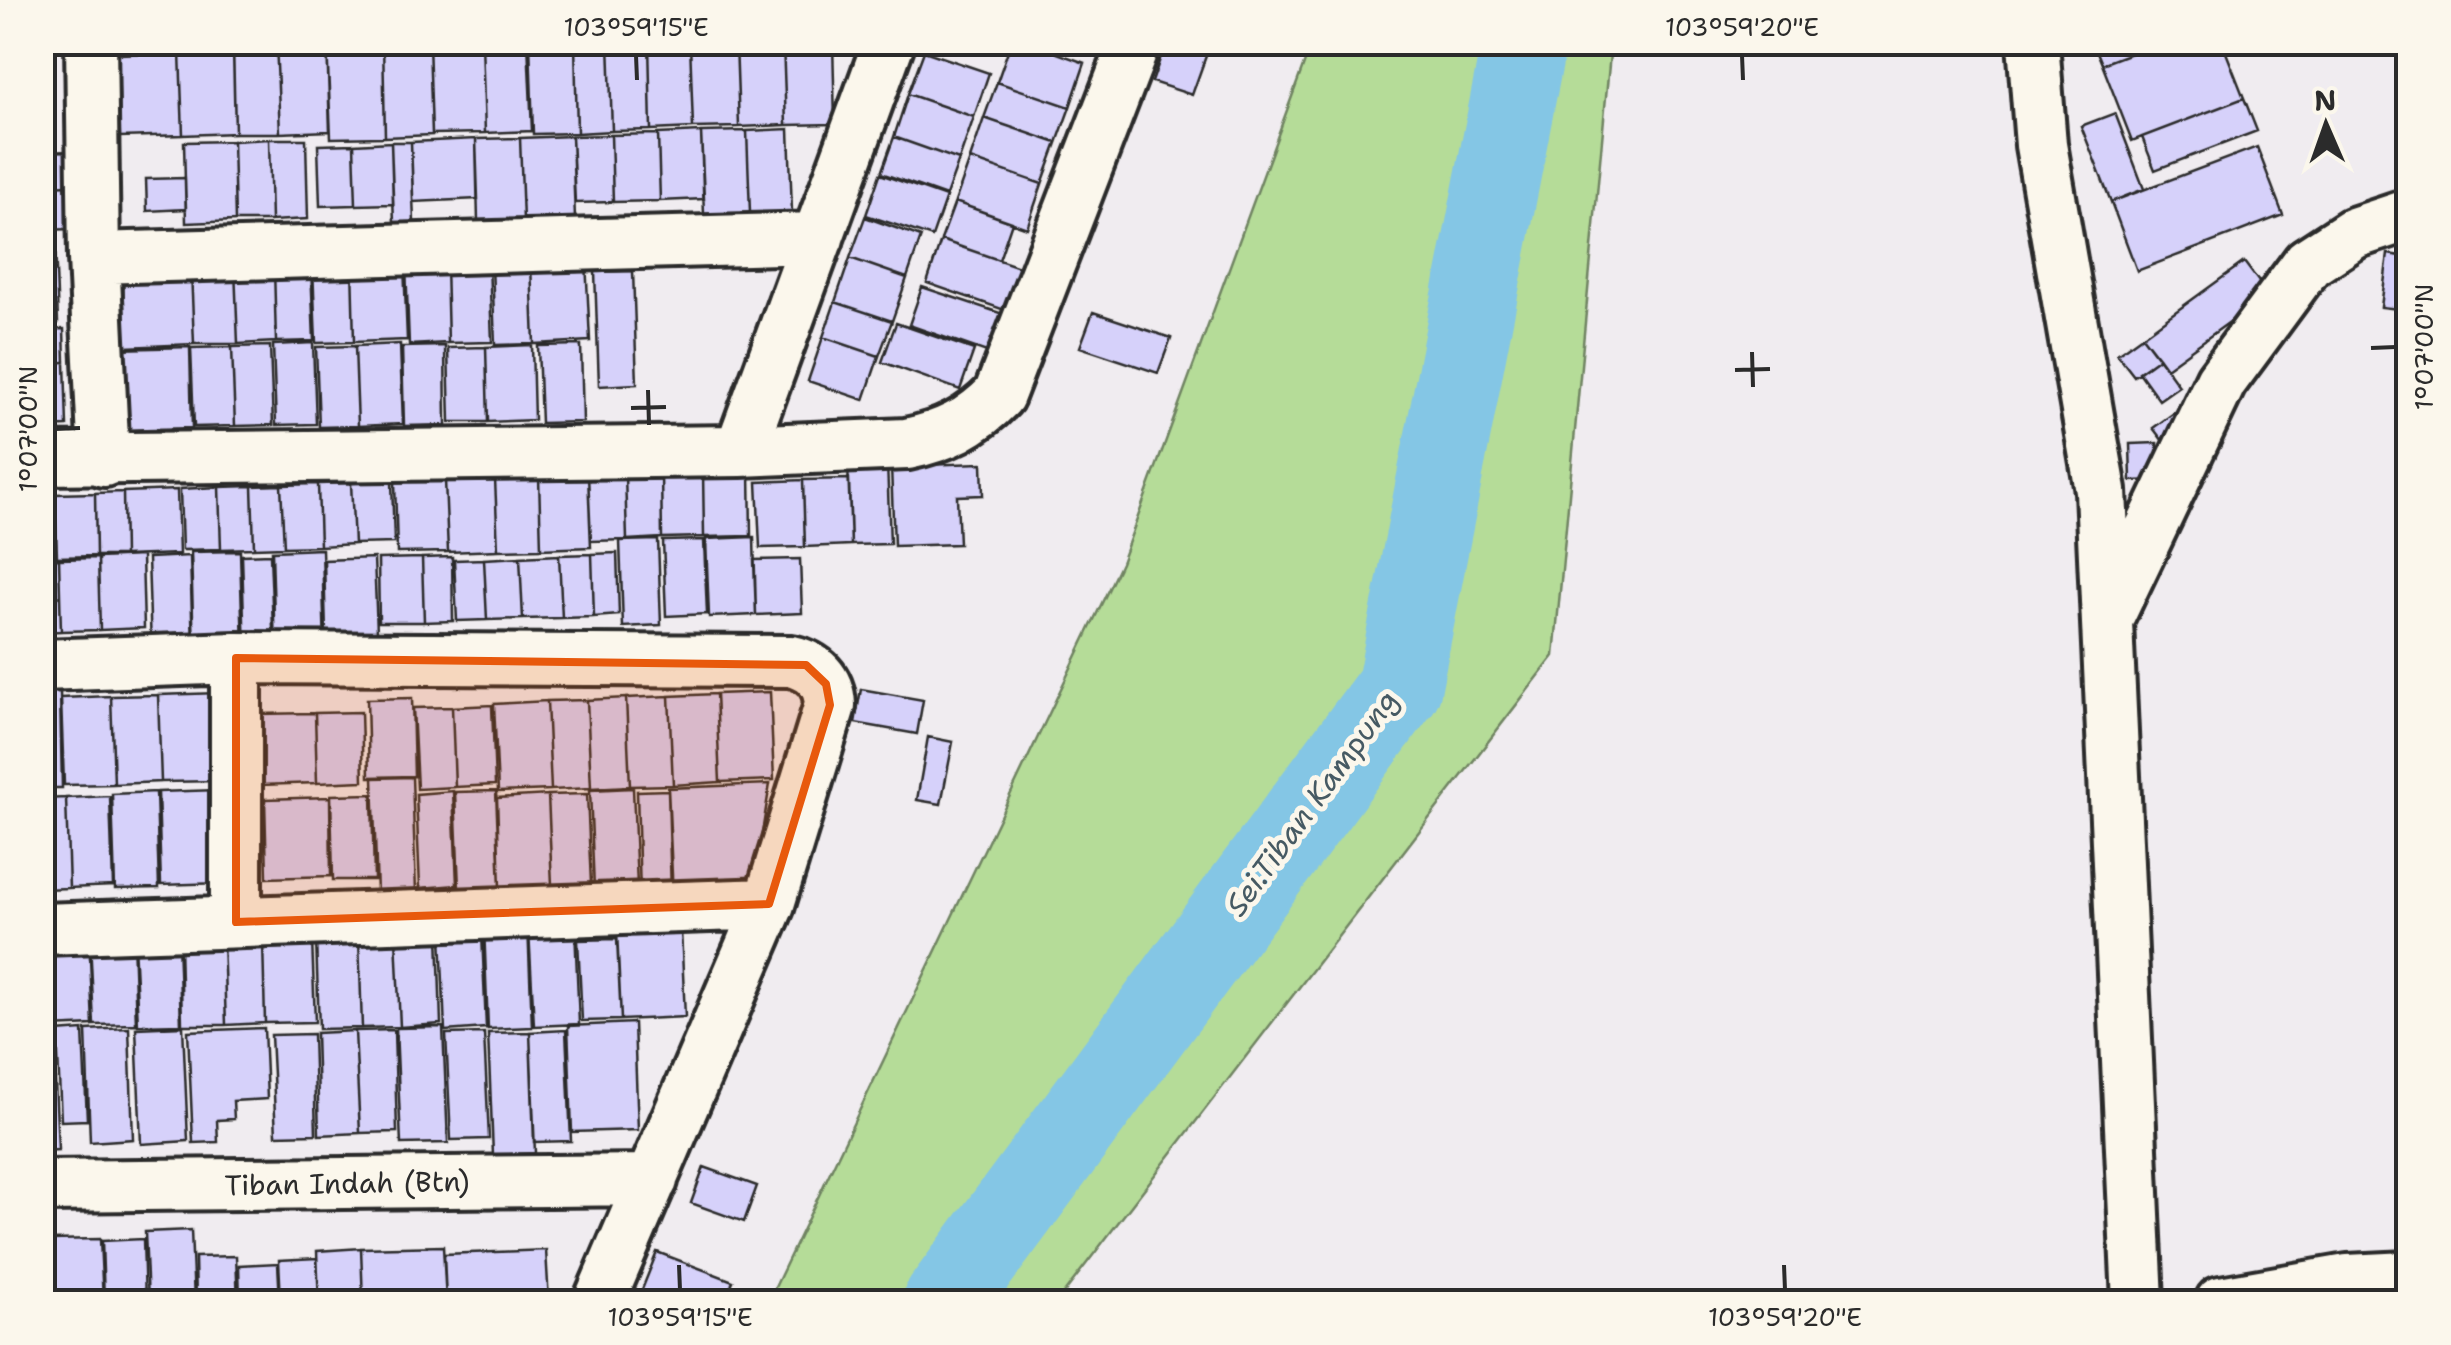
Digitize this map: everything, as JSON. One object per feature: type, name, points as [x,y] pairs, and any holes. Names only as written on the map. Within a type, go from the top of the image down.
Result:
[{"type":"street","points":[[92,42],[94,258],[104,461]]},
{"type":"street","points":[[740,451],[888,42]]},
{"type":"street","points":[[42,459],[740,451],[907,444],[934,438],[979,416],[999,395],[1135,42]]},
{"type":"street","points":[[2033,42],[2041,145],[2101,491],[2138,1302]]},
{"type":"street","points":[[2108,617],[2221,381],[2308,262],[2354,233],[2408,216]]},
{"type":"street","points":[[94,258],[818,238]]},
{"type":"street","points":[[236,658],[236,922]]},
{"type":"street","points":[[42,665],[236,658],[806,664],[826,684],[830,705],[769,904],[600,1302]]},
{"type":"street","points":[[42,929],[769,904]]},
{"type":"street","name":"Tiban Indah (Btn)","points":[[42,1186],[652,1180]]},
{"type":"street","points":[[2221,1302],[2360,1291],[2408,1277]]},
{"type":"highlighted area","points":[[236,658],[806,665],[826,684],[830,705],[769,904],[236,922]]},
{"type":"green space","points":[[1312,42],[1611,43],[1554,656],[1057,1302],[768,1302],[1121,563]]},
{"type":"building","points":[[233,42],[276,42],[280,133],[235,133]]},
{"type":"building","points":[[276,42],[327,42],[330,131],[280,133]]},
{"type":"building","points":[[327,42],[383,42],[385,137],[331,138]]},
{"type":"building","points":[[383,42],[429,42],[432,135],[385,137]]},
{"type":"building","points":[[429,42],[482,42],[485,133],[432,134]]},
{"type":"building","points":[[482,42],[528,42],[532,131],[485,133]]},
{"type":"building","points":[[530,42],[575,42],[577,133],[533,134]]},
{"type":"building","points":[[575,42],[609,42],[612,131],[577,133]]},
{"type":"building","points":[[609,42],[649,42],[651,130],[612,131]]},
{"type":"building","points":[[649,42],[690,42],[693,128],[651,130]]},
{"type":"building","points":[[690,42],[736,42],[739,127],[693,128]]},
{"type":"building","points":[[736,42],[783,42],[786,125],[739,127]]},
{"type":"building","points":[[783,42],[833,42],[835,124],[786,125]]},
{"type":"building","points":[[1011,42],[1060,42],[1057,53],[1085,63],[1070,107],[997,82]]},
{"type":"building","points":[[1166,42],[1211,42],[1192,95],[1152,82]]},
{"type":"building","points":[[2093,42],[2160,42],[2102,64]]},
{"type":"building","points":[[2160,42],[2222,42],[2244,98],[2132,141],[2102,64]]},
{"type":"building","points":[[233,50],[235,133],[183,135],[180,52]]},
{"type":"building","points":[[924,51],[989,73],[974,117],[908,94]]},
{"type":"building","points":[[180,52],[183,135],[120,137],[118,54]]},
{"type":"building","points":[[997,82],[1070,107],[1057,143],[984,118]]},
{"type":"building","points":[[908,94],[974,117],[959,160],[894,137]]},
{"type":"building","points":[[2244,98],[2257,131],[2155,170],[2142,137]]},
{"type":"building","points":[[2115,113],[2144,189],[2111,202],[2081,126]]},
{"type":"building","points":[[984,118],[1057,143],[1042,184],[970,159]]},
{"type":"building","points":[[789,129],[792,212],[750,213],[747,131]]},
{"type":"building","points":[[747,131],[750,213],[704,215],[701,132]]},
{"type":"building","points":[[701,132],[704,199],[660,201],[658,134]]},
{"type":"building","points":[[658,134],[660,201],[613,202],[611,135]]},
{"type":"building","points":[[611,135],[613,202],[575,203],[572,136]]},
{"type":"building","points":[[572,136],[575,219],[523,221],[520,138]]},
{"type":"building","points":[[894,137],[959,160],[946,196],[881,173]]},
{"type":"building","points":[[520,138],[523,221],[478,222],[476,139]]},
{"type":"building","points":[[269,139],[271,221],[235,221],[233,141]]},
{"type":"building","points":[[269,139],[306,139],[308,219],[271,221]]},
{"type":"building","points":[[476,139],[478,199],[413,202],[411,142]]},
{"type":"building","points":[[233,141],[235,221],[186,223],[184,142]]},
{"type":"building","points":[[391,142],[393,204],[356,205],[354,144]]},
{"type":"building","points":[[391,142],[411,142],[414,222],[394,223]]},
{"type":"building","points":[[354,144],[356,205],[320,206],[318,145]]},
{"type":"building","points":[[2257,147],[2283,215],[2137,271],[2111,202]]},
{"type":"building","points":[[71,151],[72,185],[42,186],[42,152]]},
{"type":"building","points":[[970,159],[1042,184],[1027,228],[955,202]]},
{"type":"building","points":[[880,174],[946,197],[932,237],[866,215]]},
{"type":"building","points":[[185,178],[186,209],[147,211],[146,179]]},
{"type":"building","points":[[72,185],[74,229],[42,230],[42,186]]},
{"type":"building","points":[[955,202],[1012,222],[999,260],[941,240]]},
{"type":"building","points":[[865,217],[921,237],[907,278],[850,258]]},
{"type":"building","points":[[42,235],[55,235],[56,270],[42,271]]},
{"type":"building","points":[[2402,239],[2408,240],[2408,310],[2381,307],[2388,254],[2401,256]]},
{"type":"building","points":[[941,240],[1028,270],[1013,313],[927,283]]},
{"type":"building","points":[[850,258],[907,278],[892,321],[835,302]]},
{"type":"building","points":[[586,261],[590,341],[534,344],[531,264]]},
{"type":"building","points":[[2244,262],[2268,294],[2166,368],[2142,336]]},
{"type":"building","points":[[404,263],[407,340],[354,342],[352,265]]},
{"type":"building","points":[[489,263],[492,342],[448,343],[446,264]]},
{"type":"building","points":[[446,264],[448,343],[409,345],[406,265]]},
{"type":"building","points":[[531,264],[534,344],[495,345],[492,265]]},
{"type":"building","points":[[352,265],[354,342],[316,343],[313,267]]},
{"type":"building","points":[[311,266],[314,341],[276,342],[274,267]]},
{"type":"building","points":[[274,267],[276,342],[238,344],[235,269]]},
{"type":"building","points":[[235,269],[238,344],[194,344],[191,270]]},
{"type":"building","points":[[56,270],[58,323],[42,324],[42,271]]},
{"type":"building","points":[[191,270],[194,344],[125,347],[123,273]]},
{"type":"building","points":[[633,271],[637,384],[599,386],[595,272]]},
{"type":"building","points":[[922,287],[1015,318],[1001,357],[909,325]]},
{"type":"building","points":[[835,302],[892,321],[879,356],[823,337]]},
{"type":"building","points":[[1093,312],[1171,338],[1158,373],[1080,347]]},
{"type":"building","points":[[896,323],[974,350],[960,390],[882,362]]},
{"type":"building","points":[[64,329],[65,362],[42,363],[42,330]]},
{"type":"building","points":[[2142,336],[2159,358],[2134,376],[2117,354]]},
{"type":"building","points":[[823,337],[879,356],[864,400],[808,381]]},
{"type":"building","points":[[313,343],[316,424],[276,425],[273,345]]},
{"type":"building","points":[[400,344],[403,424],[358,426],[355,346]]},
{"type":"building","points":[[532,345],[534,420],[488,422],[486,347]]},
{"type":"building","points":[[581,345],[583,422],[541,423],[538,346]]},
{"type":"building","points":[[270,346],[273,425],[235,426],[232,347]]},
{"type":"building","points":[[355,346],[358,426],[319,427],[316,347]]},
{"type":"building","points":[[445,346],[446,425],[404,426],[402,347]]},
{"type":"building","points":[[190,347],[192,428],[118,430],[116,349]]},
{"type":"building","points":[[232,347],[235,426],[194,427],[191,348]]},
{"type":"building","points":[[486,347],[488,422],[450,422],[448,348]]},
{"type":"building","points":[[2159,358],[2179,386],[2159,400],[2139,372]]},
{"type":"building","points":[[65,362],[67,426],[42,427],[42,363]]},
{"type":"building","points":[[2178,410],[2193,430],[2169,449],[2153,428]]},
{"type":"building","points":[[2157,443],[2158,480],[2131,481],[2130,444]]},
{"type":"building","points":[[887,462],[890,544],[851,545],[848,464]]},
{"type":"building","points":[[982,463],[983,495],[957,496],[959,544],[894,546],[891,466]]},
{"type":"building","points":[[750,470],[751,536],[704,537],[703,471]]},
{"type":"building","points":[[703,471],[704,537],[662,538],[661,473]]},
{"type":"building","points":[[42,473],[49,473],[52,559],[42,559]]},
{"type":"building","points":[[661,473],[662,538],[627,540],[625,474]]},
{"type":"building","points":[[625,474],[627,540],[591,541],[588,475]]},
{"type":"building","points":[[588,475],[591,547],[541,549],[539,477]]},
{"type":"building","points":[[539,477],[541,549],[498,550],[495,479]]},
{"type":"building","points":[[495,479],[498,550],[448,552],[445,480]]},
{"type":"building","points":[[849,479],[851,545],[805,547],[803,480]]},
{"type":"building","points":[[445,480],[448,552],[397,553],[395,481]]},
{"type":"building","points":[[803,480],[805,547],[760,548],[757,482]]},
{"type":"building","points":[[392,481],[394,543],[354,544],[351,483]]},
{"type":"building","points":[[351,483],[354,544],[320,546],[318,484]]},
{"type":"building","points":[[318,484],[320,546],[284,547],[281,485]]},
{"type":"building","points":[[281,485],[284,547],[254,548],[252,486]]},
{"type":"building","points":[[252,486],[254,548],[221,549],[219,487]]},
{"type":"building","points":[[219,487],[221,549],[182,550],[180,489]]},
{"type":"building","points":[[177,490],[179,554],[124,556],[123,492]]},
{"type":"building","points":[[123,492],[124,556],[96,556],[95,493]]},
{"type":"building","points":[[95,493],[96,556],[57,557],[55,494]]},
{"type":"building","points":[[754,537],[756,615],[709,617],[706,539]]},
{"type":"building","points":[[658,540],[661,625],[623,627],[620,541]]},
{"type":"building","points":[[704,540],[707,614],[666,616],[663,541]]},
{"type":"building","points":[[322,549],[325,650],[275,651],[272,551]]},
{"type":"building","points":[[240,551],[243,649],[194,651],[191,552]]},
{"type":"building","points":[[617,553],[619,615],[594,617],[592,554]]},
{"type":"building","points":[[270,554],[274,653],[245,654],[242,555]]},
{"type":"building","points":[[592,554],[594,617],[562,618],[559,555]]},
{"type":"building","points":[[559,555],[562,618],[523,619],[520,557]]},
{"type":"building","points":[[142,556],[144,628],[100,630],[98,558]]},
{"type":"building","points":[[190,556],[193,646],[151,648],[148,558]]},
{"type":"building","points":[[452,557],[453,621],[424,622],[422,558]]},
{"type":"building","points":[[520,557],[523,619],[487,620],[484,559]]},
{"type":"building","points":[[98,558],[100,630],[61,631],[59,559]]},
{"type":"building","points":[[374,558],[377,632],[326,634],[324,560]]},
{"type":"building","points":[[422,558],[424,622],[379,622],[378,559]]},
{"type":"building","points":[[59,559],[61,631],[42,632],[42,560]]},
{"type":"building","points":[[484,559],[487,620],[457,621],[454,560]]},
{"type":"building","points":[[800,559],[802,613],[756,615],[754,560]]},
{"type":"building","points":[[861,689],[923,700],[917,734],[855,723]]},
{"type":"building","points":[[60,691],[62,788],[42,788],[42,692]]},
{"type":"building","points":[[770,692],[774,780],[720,782],[716,694]]},
{"type":"building","points":[[219,693],[221,781],[161,782],[158,695]]},
{"type":"building","points":[[716,694],[720,782],[673,785],[669,696]]},
{"type":"building","points":[[158,695],[161,782],[114,784],[111,696]]},
{"type":"building","points":[[111,696],[114,784],[64,785],[61,698]]},
{"type":"building","points":[[669,696],[673,785],[630,786],[626,698]]},
{"type":"building","points":[[412,698],[414,776],[369,777],[367,699]]},
{"type":"building","points":[[626,698],[630,786],[591,788],[587,700]]},
{"type":"building","points":[[587,700],[591,788],[551,790],[547,701]]},
{"type":"building","points":[[547,701],[551,790],[498,792],[494,704]]},
{"type":"building","points":[[492,705],[495,785],[455,787],[452,707]]},
{"type":"building","points":[[452,707],[455,787],[417,789],[413,708]]},
{"type":"building","points":[[361,712],[363,781],[317,783],[315,713]]},
{"type":"building","points":[[315,713],[317,783],[261,785],[258,714]]},
{"type":"building","points":[[928,737],[953,742],[941,804],[917,800]]},
{"type":"building","points":[[412,777],[416,892],[377,894],[373,778]]},
{"type":"building","points":[[770,784],[752,894],[673,897],[668,788]]},
{"type":"building","points":[[633,788],[637,887],[594,889],[590,790]]},
{"type":"building","points":[[218,790],[221,883],[161,885],[158,792]]},
{"type":"building","points":[[668,790],[671,895],[640,896],[637,791]]},
{"type":"building","points":[[453,791],[457,885],[420,888],[416,794]]},
{"type":"building","points":[[496,791],[500,888],[459,889],[455,792]]},
{"type":"building","points":[[156,792],[159,888],[115,889],[112,794]]},
{"type":"building","points":[[372,794],[374,880],[333,880],[331,795]]},
{"type":"building","points":[[587,794],[591,884],[552,885],[548,795]]},
{"type":"building","points":[[548,795],[552,885],[500,888],[497,798]]},
{"type":"building","points":[[110,796],[113,886],[69,888],[66,798]]},
{"type":"building","points":[[330,797],[331,876],[267,878],[265,799]]},
{"type":"building","points":[[66,798],[69,888],[42,889],[42,799]]},
{"type":"building","points":[[528,924],[532,1027],[488,1029],[484,926]]},
{"type":"building","points":[[575,927],[579,1024],[534,1026],[529,930]]},
{"type":"building","points":[[681,929],[685,1017],[621,1020],[617,931]]},
{"type":"building","points":[[482,933],[486,1028],[445,1031],[441,935]]},
{"type":"building","points":[[438,934],[441,1024],[400,1027],[396,937]]},
{"type":"building","points":[[89,936],[93,1025],[50,1027],[47,938]]},
{"type":"building","points":[[396,937],[400,1027],[362,1028],[359,938]]},
{"type":"building","points":[[359,938],[362,1028],[319,1029],[316,939]]},
{"type":"building","points":[[42,939],[47,1028],[42,1028]]},
{"type":"building","points":[[133,939],[136,1024],[94,1025],[90,940]]},
{"type":"building","points":[[312,939],[315,1022],[265,1023],[263,940]]},
{"type":"building","points":[[617,939],[621,1020],[582,1021],[578,940]]},
{"type":"building","points":[[223,940],[263,940],[265,1023],[226,1025]]},
{"type":"building","points":[[223,940],[226,1025],[182,1025],[180,942]]},
{"type":"building","points":[[178,941],[181,1024],[138,1025],[134,943]]},
{"type":"building","points":[[634,1023],[638,1130],[572,1132],[568,1026]]},
{"type":"building","points":[[183,1026],[188,1141],[141,1144],[136,1028]]},
{"type":"building","points":[[443,1027],[448,1143],[401,1144],[396,1028]]},
{"type":"building","points":[[129,1028],[133,1139],[90,1142],[86,1030]]},
{"type":"building","points":[[264,1028],[267,1099],[233,1101],[234,1119],[217,1120],[218,1142],[193,1143],[188,1031]]},
{"type":"building","points":[[83,1030],[87,1120],[61,1121],[57,1032]]},
{"type":"building","points":[[394,1030],[397,1132],[360,1133],[355,1031]]},
{"type":"building","points":[[566,1030],[571,1141],[534,1142],[530,1032]]},
{"type":"building","points":[[355,1031],[360,1133],[319,1135],[316,1033]]},
{"type":"building","points":[[530,1032],[535,1153],[493,1155],[488,1033]]},
{"type":"building","points":[[53,1033],[58,1150],[42,1151],[42,1034]]},
{"type":"building","points":[[484,1033],[489,1139],[451,1140],[446,1034]]},
{"type":"building","points":[[313,1034],[316,1134],[276,1135],[271,1035]]},
{"type":"building","points":[[704,1167],[757,1186],[744,1222],[691,1203]]},
{"type":"building","points":[[191,1230],[194,1302],[148,1302],[145,1232]]},
{"type":"building","points":[[100,1239],[103,1302],[52,1302],[49,1240]]},
{"type":"building","points":[[143,1239],[145,1302],[104,1302],[102,1241]]},
{"type":"building","points":[[42,1242],[48,1242],[50,1302],[42,1302]]},
{"type":"building","points":[[443,1246],[446,1302],[363,1302],[361,1248]]},
{"type":"building","points":[[361,1248],[363,1302],[319,1302],[317,1251]]},
{"type":"building","points":[[546,1250],[549,1302],[446,1302],[444,1254]]},
{"type":"building","points":[[657,1252],[733,1281],[724,1302],[637,1302]]},
{"type":"building","points":[[236,1256],[238,1302],[196,1302],[195,1257]]},
{"type":"building","points":[[317,1258],[319,1302],[281,1302],[279,1260]]},
{"type":"building","points":[[278,1263],[280,1302],[240,1302],[239,1265]]},
{"type":"waterway","name":"Sei.Tiban Kampung","points":[[945,1302],[1399,687],[1524,42]]}]
